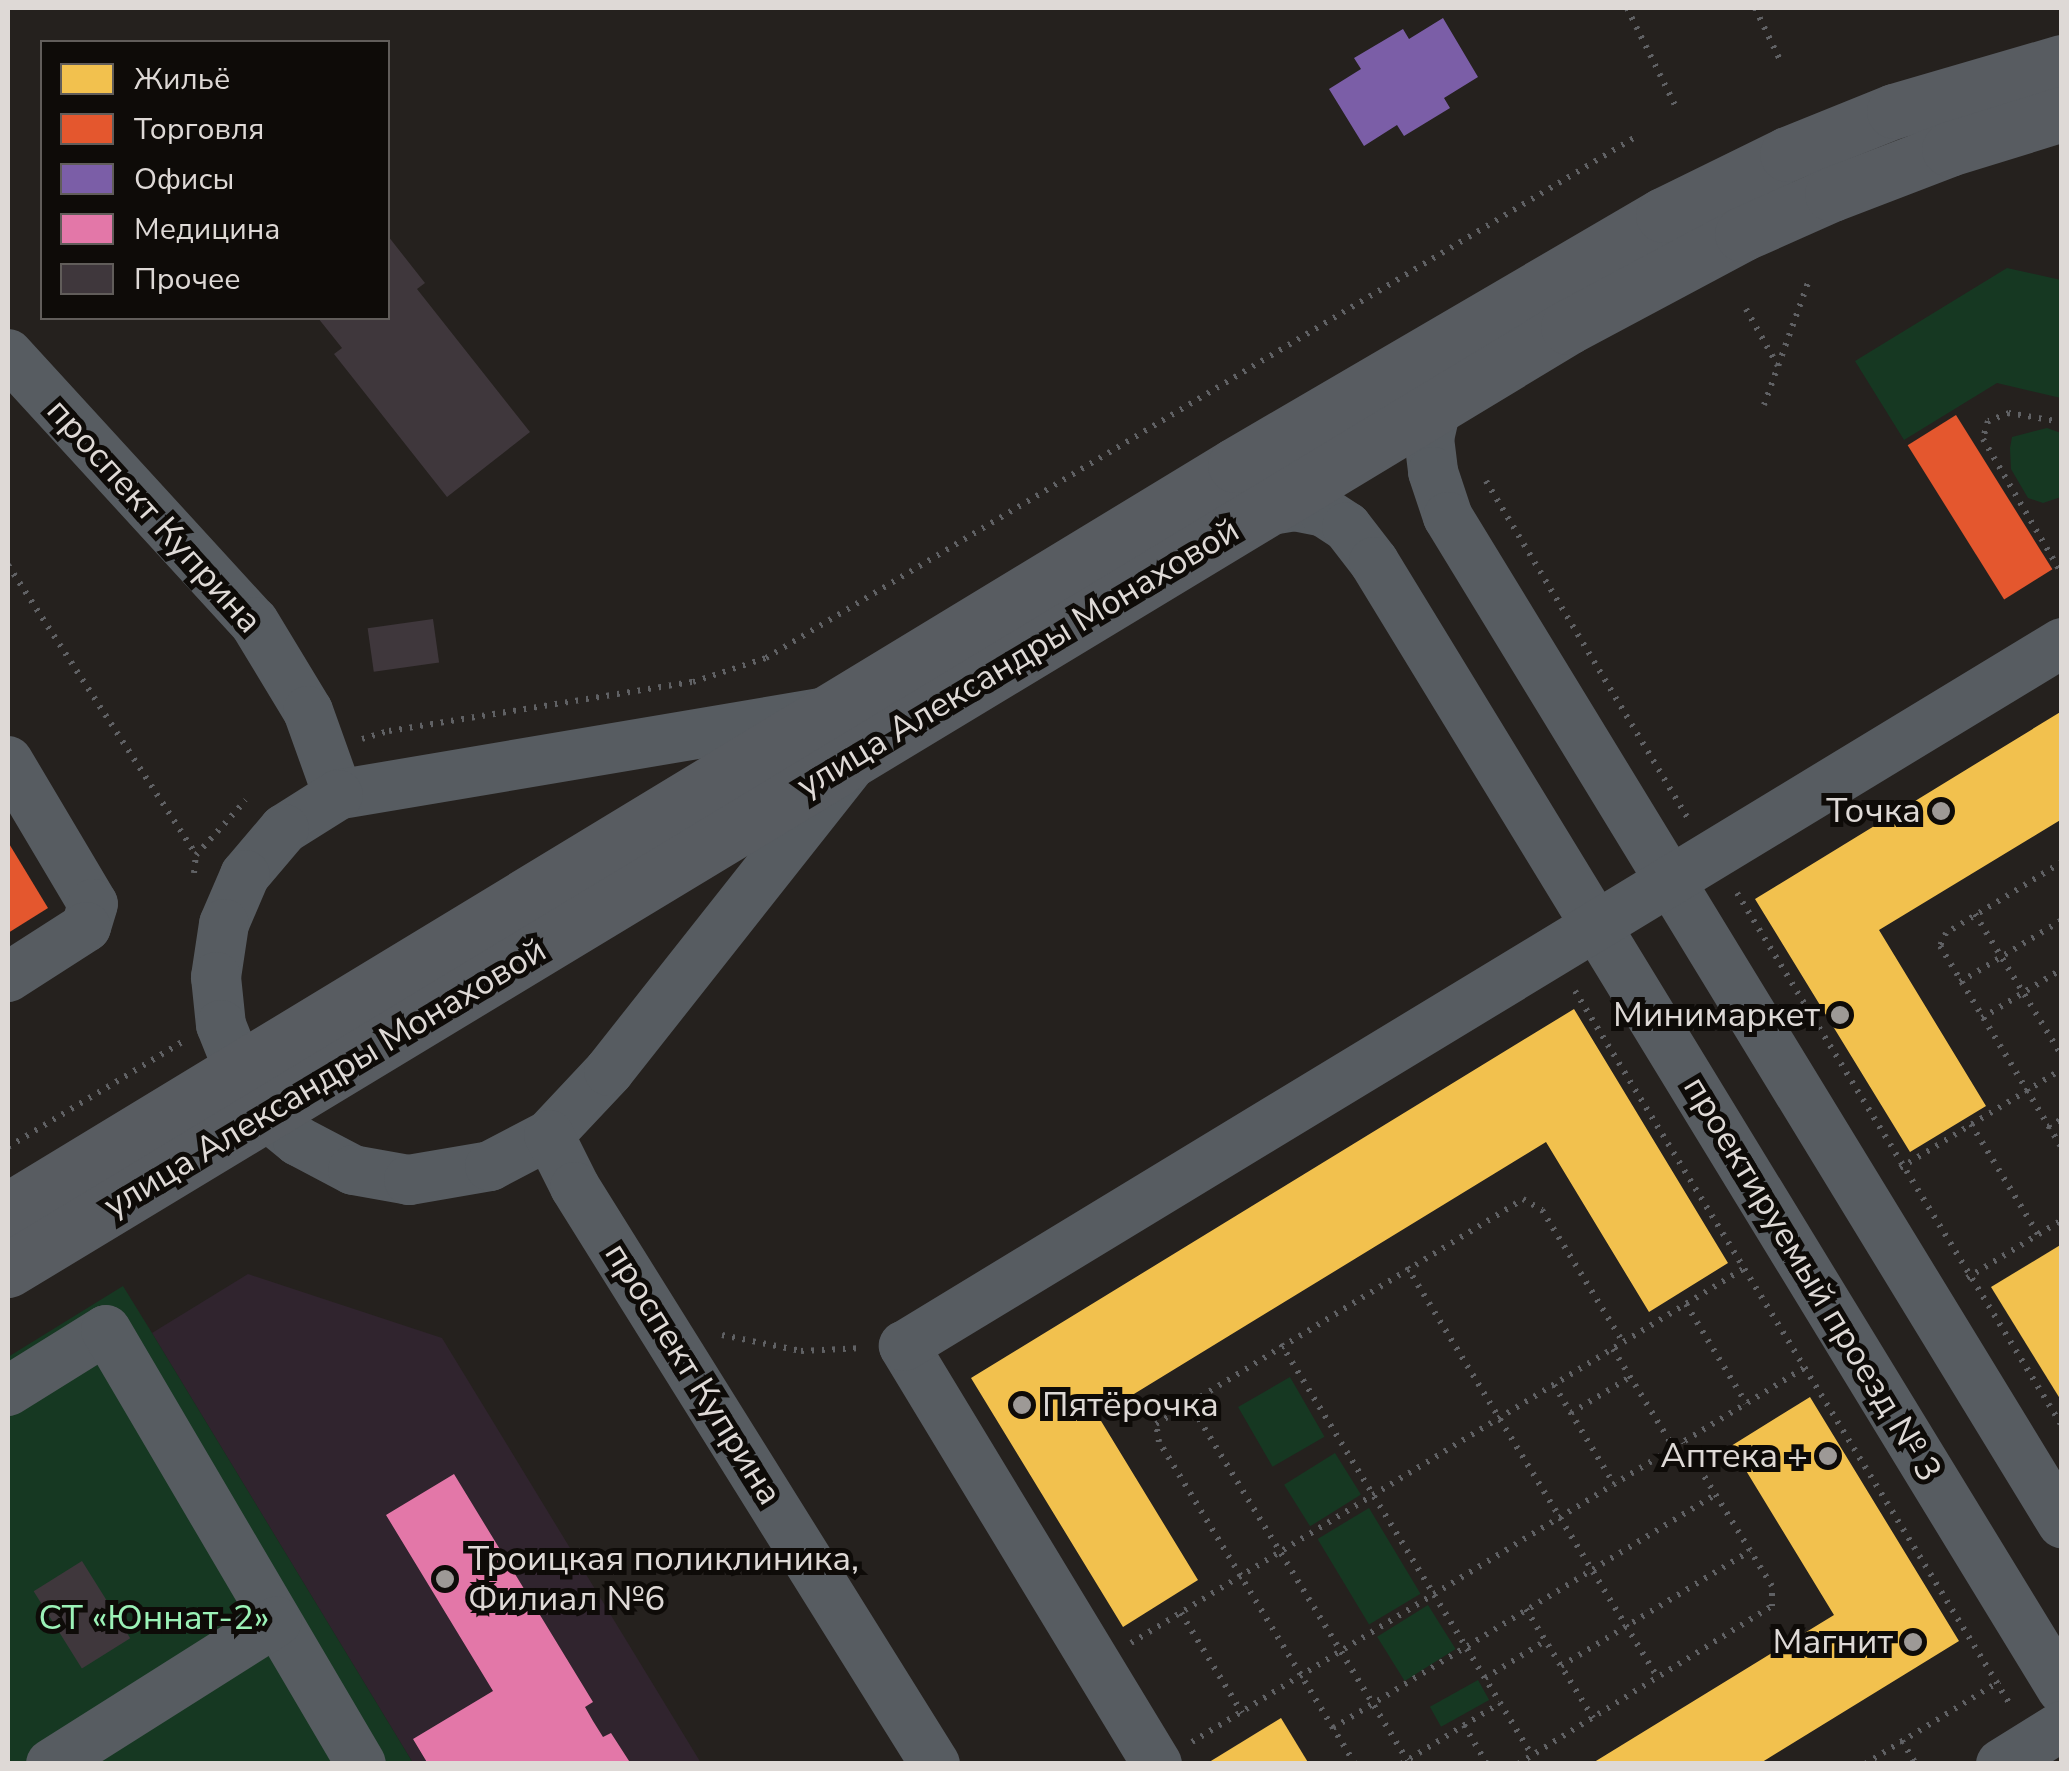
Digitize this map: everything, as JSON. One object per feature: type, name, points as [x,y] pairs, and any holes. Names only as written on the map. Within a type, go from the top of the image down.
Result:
[{"type":"main road","name":"улица Александры Монаховой","points":[[8,1270],[252,1092],[844,734],[1477,320],[1663,215],[1787,154],[1894,112],[2062,62]]},
{"type":"main road","name":"улица Александры Монаховой","points":[[844,734],[1258,512],[1437,404],[1742,234],[1932,155],[2062,114]]},
{"type":"main road","name":"улица Александры Монаховой","points":[[8,1210],[252,1092]]},
{"type":"street","name":"проспект Куприна","points":[[8,354],[254,622],[308,711],[332,774]]},
{"type":"street","points":[[1437,404],[1429,438],[1433,472],[1448,516],[2062,1523]]},
{"type":"street","name":"проектируемый проезд № 3","points":[[1258,512],[1294,506],[1324,512],[1347,527],[1374,562],[2062,1688]]},
{"type":"street","points":[[1175,1753],[904,1346],[2062,642]]},
{"type":"street","points":[[844,734],[608,1071],[549,1136],[490,1166],[410,1180],[353,1170],[298,1141],[252,1092],[221,1025],[216,977],[224,924],[245,875],[332,774],[844,734]]},
{"type":"street","points":[[8,761],[93,904],[86,927],[8,977]]},
{"type":"street","name":"проспект Куприна","points":[[549,1136],[575,1188],[935,1764]]},
{"type":"street","points":[[8,1391],[106,1330],[361,1764]]},
{"type":"street","points":[[51,1764],[277,1621]]},
{"type":"path","points":[[1627,8],[1678,111]]},
{"type":"path","points":[[1755,8],[1782,64]]},
{"type":"path","points":[[332,774],[389,731],[693,682],[766,658],[1638,136]]},
{"type":"path","points":[[1764,405],[1809,280]]},
{"type":"path","points":[[1746,309],[1778,367]]},
{"type":"path","points":[[2062,422],[2009,412],[1988,422],[1983,439],[2062,574]]},
{"type":"path","points":[[1479,469],[1684,806],[1687,814],[1683,825]]},
{"type":"path","points":[[8,565],[196,856]]},
{"type":"path","points":[[193,889],[196,856],[249,798]]},
{"type":"path","points":[[2062,862],[1941,939],[1943,953],[2062,1148]]},
{"type":"path","points":[[1736,892],[2062,1426]]},
{"type":"path","points":[[1975,914],[2062,1056]]},
{"type":"path","points":[[1960,982],[2062,920]]},
{"type":"path","points":[[1982,1018],[2062,969]]},
{"type":"path","points":[[1574,990],[2032,1744]]},
{"type":"path","points":[[8,1147],[184,1040],[181,1024]]},
{"type":"path","points":[[1914,1160],[2062,1070]]},
{"type":"path","points":[[2048,1126],[2062,1118]]},
{"type":"path","points":[[1971,1124],[2038,1235]]},
{"type":"path","points":[[1355,1764],[1155,1434],[1156,1424],[1512,1203],[1534,1202],[1623,1342]]},
{"type":"path","points":[[1981,1270],[2062,1220]]},
{"type":"path","points":[[1407,1267],[1658,1678]]},
{"type":"path","points":[[1132,1643],[1735,1274]]},
{"type":"path","points":[[650,1304],[742,1342],[800,1351],[904,1346]]},
{"type":"path","points":[[1686,1304],[1746,1404]]},
{"type":"path","points":[[1281,1344],[1532,1755]]},
{"type":"path","points":[[1613,1349],[1674,1448]]},
{"type":"path","points":[[1175,1753],[1796,1374]]},
{"type":"path","points":[[1572,1413],[1630,1377]]},
{"type":"path","points":[[1554,1385],[1614,1484]]},
{"type":"path","points":[[1188,1401],[1404,1762],[1500,1703]]},
{"type":"path","points":[[1518,1764],[1772,1606],[1772,1586],[1684,1442]]},
{"type":"path","points":[[1333,1728],[1716,1494]]},
{"type":"path","points":[[1562,1666],[1750,1551]]},
{"type":"path","points":[[1526,1610],[1593,1718]]},
{"type":"path","points":[[1181,1613],[1242,1712]]},
{"type":"path","points":[[1485,1678],[1546,1641]]},
{"type":"path","points":[[1865,1764],[2006,1678]]},
{"type":"path","points":[[1464,1725],[1488,1764]]},
{"type":"path","points":[[1902,1741],[1916,1764]]},
{"type":"shaded area","name":"Троицкая поликлиника, Филиал №6","points":[[248,1274],[442,1338],[701,1763],[413,1763],[152,1333]]},
{"type":"green space","points":[[2007,268],[2061,280],[2061,398],[1997,383],[1904,440],[1855,361]]},
{"type":"green space","points":[[2047,428],[2061,433],[2061,497],[2043,503],[2028,498],[2011,469],[2010,448],[2012,437]]},
{"type":"green space","name":"СТ «Юннат-2»","points":[[123,1286],[413,1763],[8,1764],[8,1357]]},
{"type":"green space","points":[[1290,1377],[1324,1437],[1273,1467],[1238,1407]]},
{"type":"green space","points":[[1335,1453],[1361,1495],[1310,1526],[1284,1485]]},
{"type":"green space","points":[[1369,1508],[1421,1594],[1369,1625],[1318,1539]]},
{"type":"green space","points":[[1428,1605],[1456,1649],[1405,1681],[1377,1637]]},
{"type":"green space","points":[[1478,1680],[1489,1700],[1441,1727],[1430,1707]]},
{"type":"building: Жильё","points":[[2062,711],[2062,819],[1879,930],[1986,1106],[1910,1152],[1755,899]]},
{"type":"building: Жильё","points":[[1574,1009],[1728,1263],[1649,1312],[1546,1142],[1098,1416],[1198,1580],[1123,1627],[971,1378]]},
{"type":"building: Жильё","points":[[2062,1244],[2062,1402],[1991,1287]]},
{"type":"building: Жильё","points":[[1810,1397],[1959,1641],[1759,1764],[1591,1764],[1834,1615],[1731,1446]]},
{"type":"building: Жильё","points":[[1281,1718],[1309,1764],[1206,1764]]},
{"type":"building: Торговля","points":[[1956,415],[2052,569],[2004,600],[1908,445]]},
{"type":"building: Торговля","points":[[8,842],[48,908],[8,933]]},
{"type":"building: Офисы","points":[[1443,18],[1478,77],[1444,98],[1450,108],[1404,136],[1397,125],[1364,146],[1329,89],[1361,69],[1354,58],[1403,29],[1409,39]]},
{"type":"building: Медицина","points":[[454,1474],[593,1702],[585,1707],[593,1721],[603,1737],[611,1733],[631,1764],[428,1764],[413,1739],[493,1691],[386,1515]]},
{"type":"building: Прочее","points":[[390,239],[425,283],[417,289],[530,432],[447,497],[334,354],[342,348],[320,320],[390,320]]},
{"type":"building: Прочее","points":[[433,619],[439,663],[374,672],[368,628]]},
{"type":"building: Прочее","points":[[82,1561],[130,1638],[82,1668],[34,1591]]},
{"type":"place","name":"Точка","points":[[1941,811]]},
{"type":"place","name":"Минимаркет","points":[[1840,1015]]},
{"type":"place","name":"Пятёрочка","points":[[1022,1405]]},
{"type":"place","name":"Аптека +","points":[[1828,1456]]},
{"type":"place","name":"Троицкая поликлиника, Филиал №6","points":[[445,1579]]},
{"type":"place","name":"Магнит","points":[[1913,1642]]}]
